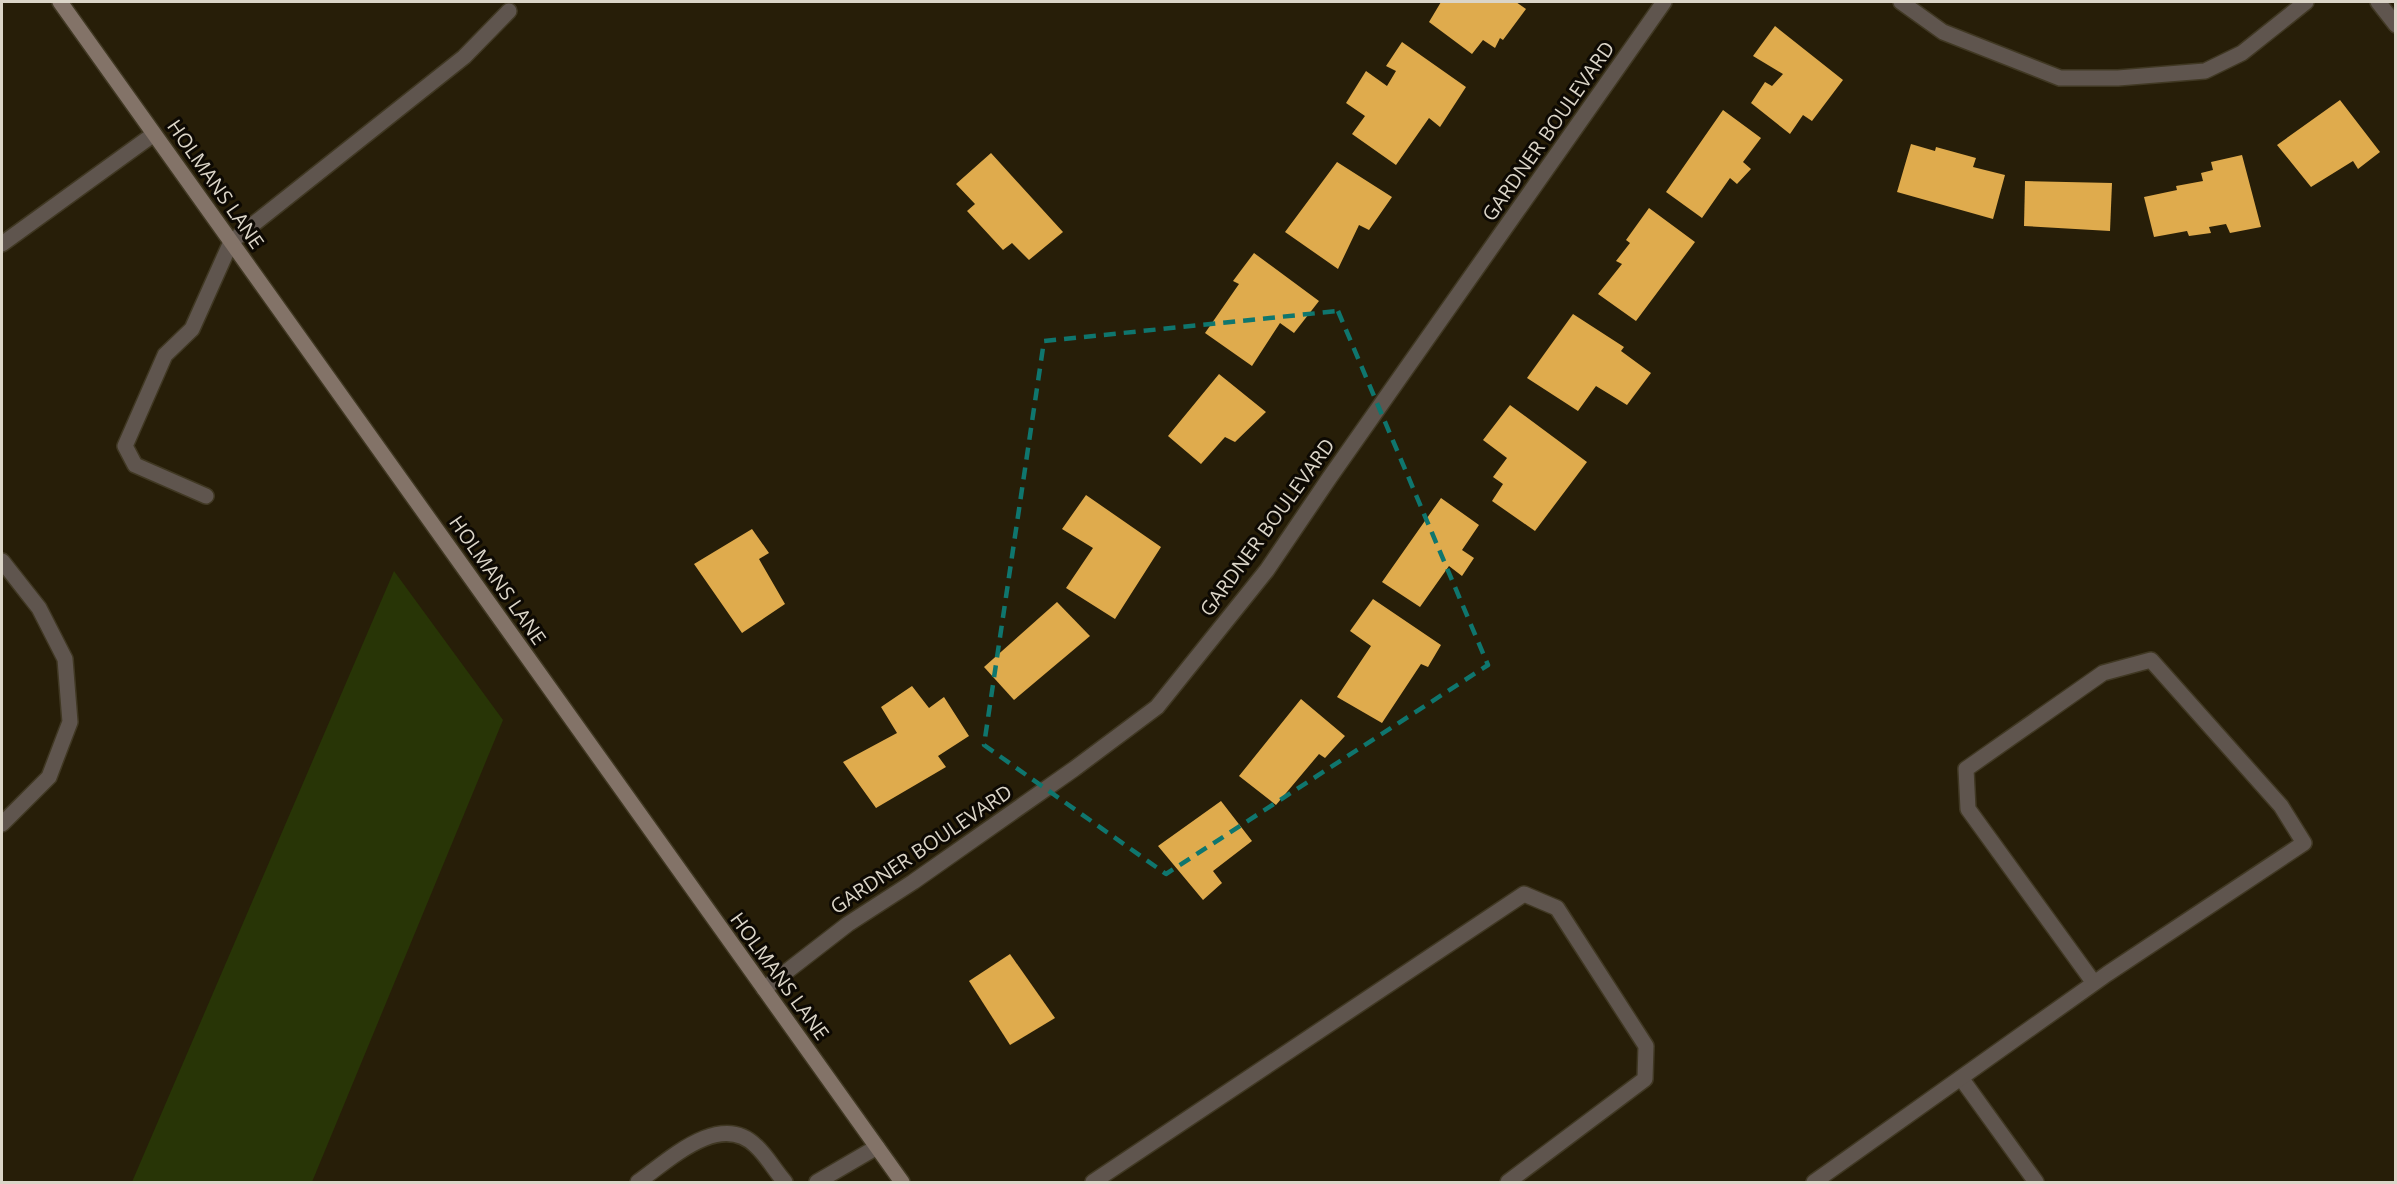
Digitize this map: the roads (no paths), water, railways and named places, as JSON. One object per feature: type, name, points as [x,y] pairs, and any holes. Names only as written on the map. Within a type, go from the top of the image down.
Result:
[{"type":"main road","name":"HOLMANS LANE","points":[[60,2],[902,1182]]},
{"type":"street","name":"GARDNER BOULEVARD","points":[[764,989],[848,924],[913,882],[1074,769],[1157,706],[1267,570],[1664,2]]},
{"type":"street","points":[[1901,2],[1943,32],[2060,78],[2118,78],[2205,71],[2242,53],[2306,2]]},
{"type":"street","points":[[2378,2],[2396,25]]},
{"type":"street","points":[[206,496],[135,465],[125,446],[165,355],[192,329],[231,242],[464,57],[509,11]]},
{"type":"street","points":[[2,244],[154,134]]},
{"type":"street","points":[[2,561],[39,608],[65,659],[70,722],[49,777],[2,824]]},
{"type":"street","points":[[1814,1182],[2094,983],[2304,843],[2281,806],[2151,660],[2103,673],[1966,770],[1968,809],[2094,983]]},
{"type":"street","points":[[1093,1182],[1524,894],[1557,908],[1646,1046],[1645,1079],[1508,1182]]},
{"type":"street","points":[[1960,1078],[2036,1182]]},
{"type":"street","points":[[638,1182],[696,1141],[718,1133],[737,1134],[755,1144],[785,1182]]},
{"type":"street","points":[[817,1182],[877,1147]]}]
